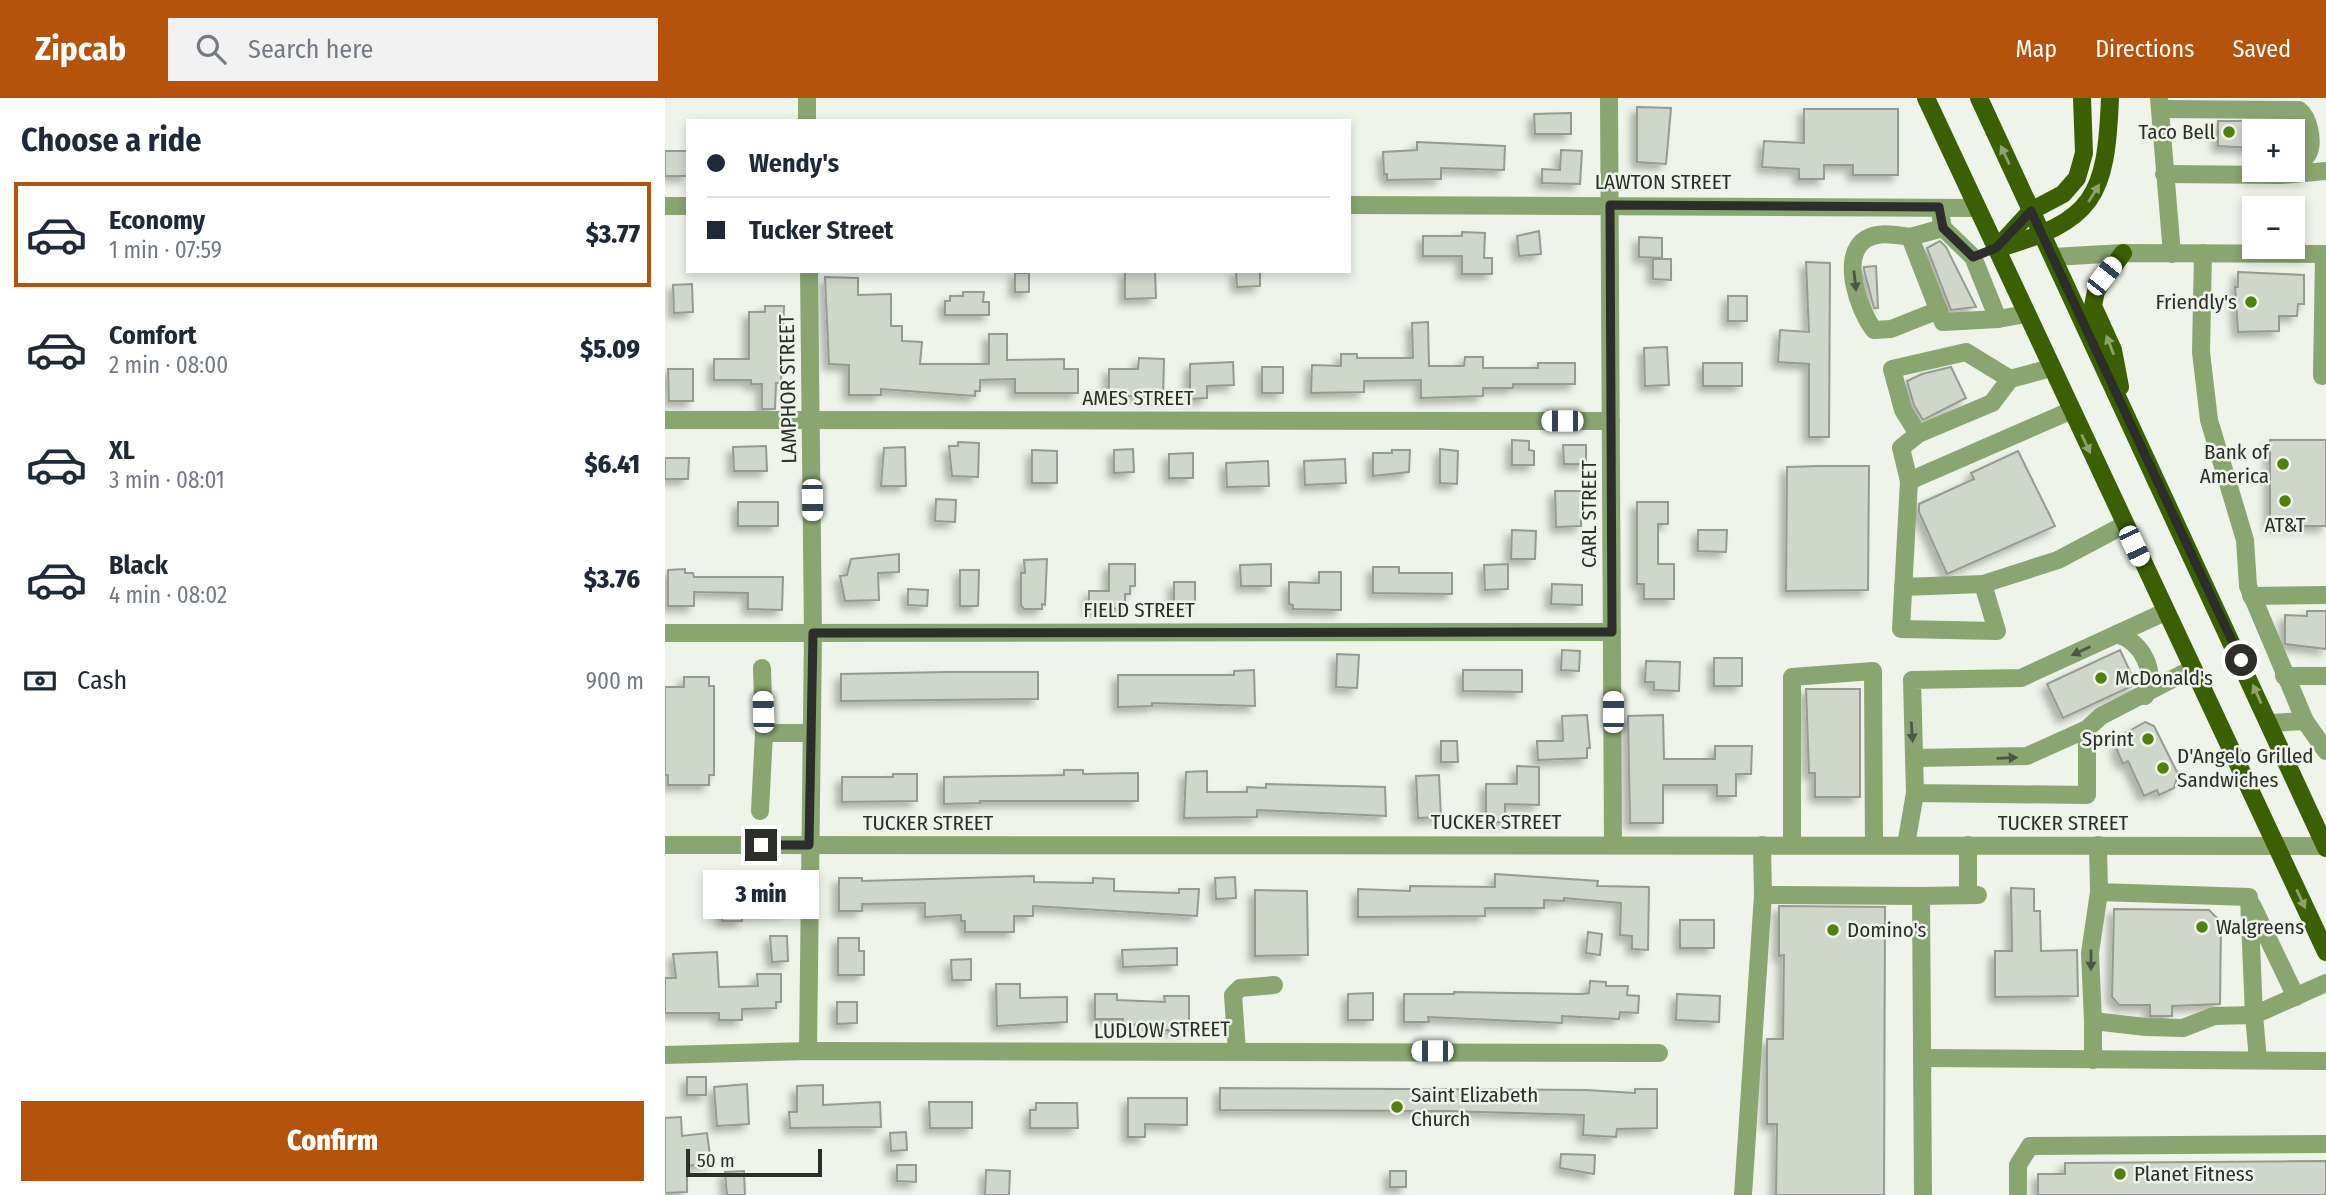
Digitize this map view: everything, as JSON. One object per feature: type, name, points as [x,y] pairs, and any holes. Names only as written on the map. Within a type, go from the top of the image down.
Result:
[{"type":"main road","points":[[1926,98],[2070,411],[2326,953]]},
{"type":"main road","points":[[1979,98],[2326,846]]},
{"type":"main road","points":[[1996,248],[2031,211],[2063,194],[2077,178],[2084,153],[2082,98]]},
{"type":"main road","points":[[1996,248],[2043,236],[2075,217],[2098,187],[2107,155],[2110,98]]},
{"type":"main road","points":[[2123,253],[2096,290],[2094,306],[2113,350],[2125,412]]},
{"type":"street","points":[[807,98],[807,119]]},
{"type":"street","name":"CARL STREET","points":[[1609,98],[1613,845]]},
{"type":"street","points":[[2172,254],[2159,103],[2299,110],[2308,120],[2309,151],[2305,157]]},
{"type":"street","points":[[2190,174],[2211,163],[2242,163]]},
{"type":"street","points":[[2164,174],[2282,175],[2326,171]]},
{"type":"street","name":"LAWTON STREET","points":[[1351,205],[1977,208]]},
{"type":"street","points":[[665,206],[686,206]]},
{"type":"street","points":[[1939,207],[1943,228],[1973,257],[1999,319]]},
{"type":"street","points":[[1939,310],[1891,329],[1874,330],[1865,319],[1855,289],[1853,254],[1864,239],[1879,234],[1910,237],[1943,228]]},
{"type":"street","points":[[1910,237],[1943,322],[1999,319],[2026,314]]},
{"type":"street","points":[[1973,257],[1996,248]]},
{"type":"street","points":[[2053,257],[2123,253],[2325,254],[2322,376]]},
{"type":"street","points":[[2203,253],[2203,387],[2212,435],[2245,540],[2251,596],[2305,721],[2326,751]]},
{"type":"street","name":"LAMPHOR STREET","points":[[808,1051],[813,633],[809,273]]},
{"type":"street","points":[[1917,434],[1903,410],[1892,369],[1966,352],[2010,379]]},
{"type":"street","points":[[1983,584],[1997,631],[1901,629],[1909,481],[1901,448],[1917,434],[1992,403],[2010,379],[2051,368]]},
{"type":"street","points":[[1909,481],[2070,411]]},
{"type":"street","name":"AMES STREET","points":[[665,420],[1611,421]]},
{"type":"street","points":[[1903,587],[1983,584],[2058,560],[2124,525]]},
{"type":"street","points":[[2280,595],[2301,605],[2326,606]]},
{"type":"street","points":[[2251,596],[2326,595]]},
{"type":"street","points":[[1906,845],[1915,793],[1912,680],[2021,678],[2165,612]]},
{"type":"street","name":"FIELD STREET","points":[[665,633],[1612,632]]},
{"type":"street","points":[[2117,635],[2128,638],[2136,645],[2150,670],[2150,686],[2144,696]]},
{"type":"street","points":[[759,811],[764,733],[762,668]]},
{"type":"street","points":[[1915,758],[2016,758],[2087,729],[2101,716],[2192,669]]},
{"type":"street","points":[[1793,845],[1792,677],[1873,671],[1874,845]]},
{"type":"street","points":[[2284,676],[2326,676]]},
{"type":"street","points":[[2270,723],[2326,720]]},
{"type":"street","points":[[1915,793],[2087,795],[2087,729]]},
{"type":"street","points":[[764,733],[811,733]]},
{"type":"street","name":"TUCKER STREET","points":[[665,845],[2326,846]]},
{"type":"street","points":[[1743,1195],[1763,895],[1762,845]]},
{"type":"street","points":[[1763,895],[1973,895],[1968,845]]},
{"type":"street","points":[[2093,1060],[2090,953],[2099,892],[2098,845]]},
{"type":"street","points":[[2099,892],[2249,898]]},
{"type":"street","points":[[1921,896],[1923,1195]]},
{"type":"street","points":[[2249,898],[2296,997]]},
{"type":"street","points":[[2249,898],[2258,1060]]},
{"type":"street","points":[[2093,1021],[2183,1028],[2214,1016],[2254,1015],[2326,983]]},
{"type":"street","points":[[1237,1052],[1233,995],[1240,988],[1274,985]]},
{"type":"street","name":"LUDLOW STREET","points":[[665,1055],[808,1051],[1659,1053]]},
{"type":"street","points":[[1922,1058],[2326,1061]]},
{"type":"street","points":[[2018,1195],[2018,1165],[2029,1146],[2326,1144]]},
{"type":"building","points":[[1637,107],[1671,108],[1666,164],[1637,162]]},
{"type":"building","points":[[1804,109],[1898,109],[1898,175],[1853,175],[1853,165],[1824,165],[1824,179],[1799,179],[1799,169],[1762,167],[1764,141],[1804,143]]},
{"type":"building","points":[[1571,113],[1571,134],[1535,134],[1534,114]]},
{"type":"building","points":[[2218,121],[2242,121],[2242,147],[2218,146]]},
{"type":"building","points":[[1417,142],[1505,146],[1504,170],[1441,168],[1441,179],[1387,180],[1387,174],[1384,174],[1383,152],[1417,150]]},
{"type":"building","points":[[1561,150],[1582,151],[1580,184],[1542,183],[1542,169],[1560,170]]},
{"type":"building","points":[[665,151],[686,151],[686,176],[665,176]]},
{"type":"building","points":[[1539,231],[1541,254],[1519,256],[1517,236]]},
{"type":"building","points":[[1462,232],[1485,233],[1484,258],[1492,258],[1492,274],[1462,274],[1462,256],[1423,256],[1423,236],[1462,236]]},
{"type":"building","points":[[1639,237],[1662,238],[1662,258],[1639,257]]},
{"type":"building","points":[[1940,241],[1946,247],[1976,307],[1951,310],[1927,248]]},
{"type":"building","points":[[1653,259],[1671,259],[1671,280],[1653,279]]},
{"type":"building","points":[[1806,262],[1830,263],[1829,437],[1809,437],[1809,364],[1778,362],[1780,330],[1809,332]]},
{"type":"building","points":[[1876,266],[1878,308],[1874,308],[1864,267]]},
{"type":"building","points":[[2238,272],[2304,275],[2304,304],[2298,304],[2297,316],[2279,316],[2279,331],[2238,332],[2235,287],[2238,287]]},
{"type":"building","points":[[1015,273],[1029,273],[1029,292],[1015,292]]},
{"type":"building","points":[[1125,273],[1155,273],[1156,298],[1125,299]]},
{"type":"building","points":[[1236,273],[1260,273],[1260,286],[1237,287]]},
{"type":"building","points":[[825,277],[858,278],[858,295],[891,294],[891,326],[902,326],[902,341],[922,342],[920,364],[989,364],[989,334],[1007,334],[1007,360],[1064,359],[1064,369],[1078,369],[1078,393],[1015,393],[1015,379],[980,380],[980,391],[975,391],[975,396],[881,389],[881,395],[849,395],[849,365],[829,364]]},
{"type":"building","points":[[692,284],[693,312],[674,313],[673,285]]},
{"type":"building","points":[[963,292],[984,292],[983,302],[989,302],[989,315],[945,315],[945,301],[950,301],[950,296],[963,296]]},
{"type":"building","points":[[1728,296],[1747,296],[1747,321],[1728,321]]},
{"type":"building","points":[[765,306],[784,306],[781,383],[776,383],[775,409],[762,409],[762,384],[751,384],[751,380],[714,380],[714,359],[749,359],[749,312],[765,312]]},
{"type":"building","points":[[1428,322],[1429,366],[1464,366],[1465,357],[1483,357],[1483,368],[1538,368],[1538,363],[1575,363],[1575,384],[1513,384],[1513,388],[1483,388],[1483,396],[1421,398],[1421,380],[1364,381],[1364,392],[1311,393],[1312,365],[1341,366],[1341,354],[1357,354],[1357,358],[1413,358],[1412,323]]},
{"type":"building","points":[[1667,347],[1669,385],[1645,386],[1644,348]]},
{"type":"building","points":[[1139,358],[1164,359],[1163,398],[1109,395],[1109,369],[1138,369]]},
{"type":"building","points":[[1233,362],[1234,385],[1207,386],[1207,398],[1190,399],[1190,364]]},
{"type":"building","points":[[1703,363],[1742,363],[1742,386],[1703,386]]},
{"type":"building","points":[[1262,367],[1283,367],[1283,393],[1262,393]]},
{"type":"building","points":[[1951,367],[1966,398],[1923,420],[1914,405],[1907,381],[1922,374]]},
{"type":"building","points":[[668,369],[693,369],[693,401],[669,401]]},
{"type":"building","points":[[1512,440],[1529,441],[1529,450],[1534,451],[1534,465],[1512,465]]},
{"type":"building","points":[[2270,440],[2326,440],[2326,526],[2270,526]]},
{"type":"building","points":[[958,442],[979,443],[978,477],[952,476],[949,446],[958,446]]},
{"type":"building","points":[[1563,445],[1586,445],[1586,464],[1564,464]]},
{"type":"building","points":[[766,446],[767,471],[734,471],[733,447]]},
{"type":"building","points":[[905,447],[906,486],[881,486],[884,448]]},
{"type":"building","points":[[1133,449],[1134,472],[1114,473],[1114,450]]},
{"type":"building","points":[[1440,449],[1458,451],[1457,484],[1440,483]]},
{"type":"building","points":[[1032,450],[1057,451],[1057,483],[1032,483]]},
{"type":"building","points":[[1392,450],[1410,450],[1409,472],[1373,476],[1373,453],[1392,453]]},
{"type":"building","points":[[2018,451],[2055,526],[1947,574],[1919,512],[1919,504],[1974,479],[1971,473]]},
{"type":"building","points":[[1193,453],[1193,478],[1169,478],[1169,454]]},
{"type":"building","points":[[665,458],[689,458],[688,479],[665,479]]},
{"type":"building","points":[[1345,459],[1346,483],[1305,485],[1304,461]]},
{"type":"building","points":[[1268,461],[1269,486],[1227,487],[1226,463]]},
{"type":"building","points":[[1869,466],[1868,590],[1786,591],[1787,467]]},
{"type":"building","points":[[1555,491],[1581,491],[1581,526],[1556,527]]},
{"type":"building","points":[[936,499],[956,500],[955,522],[935,521]]},
{"type":"building","points":[[738,502],[778,502],[778,526],[738,526]]},
{"type":"building","points":[[1637,502],[1668,502],[1668,524],[1658,524],[1658,564],[1674,564],[1674,599],[1644,599],[1644,584],[1637,584]]},
{"type":"building","points":[[1512,530],[1536,531],[1535,559],[1511,559]]},
{"type":"building","points":[[1698,530],[1727,530],[1726,552],[1698,551]]},
{"type":"building","points":[[899,554],[899,572],[878,573],[879,600],[845,601],[840,576],[847,575],[851,559]]},
{"type":"building","points":[[1047,559],[1045,605],[1042,604],[1042,609],[1024,609],[1021,605],[1021,573],[1025,573],[1024,560]]},
{"type":"building","points":[[1109,564],[1135,564],[1135,586],[1130,586],[1130,594],[1125,594],[1125,608],[1089,610],[1089,591],[1109,591]]},
{"type":"building","points":[[1271,564],[1271,586],[1241,586],[1240,565]]},
{"type":"building","points":[[1508,564],[1508,589],[1485,590],[1484,565]]},
{"type":"building","points":[[1373,567],[1399,567],[1399,573],[1452,573],[1452,594],[1373,593]]},
{"type":"building","points":[[685,569],[685,573],[693,573],[694,577],[783,577],[782,610],[748,609],[748,593],[694,592],[694,606],[668,606],[668,570]]},
{"type":"building","points":[[960,570],[979,570],[978,606],[960,606]]},
{"type":"building","points":[[1319,572],[1341,572],[1341,610],[1293,609],[1293,605],[1289,604],[1289,582],[1319,583]]},
{"type":"building","points":[[1174,582],[1195,582],[1195,604],[1188,604],[1188,608],[1174,608]]},
{"type":"building","points":[[1552,584],[1582,585],[1582,605],[1551,604]]},
{"type":"building","points":[[908,589],[928,590],[927,606],[908,605]]},
{"type":"building","points":[[2307,611],[2326,611],[2326,649],[2285,644],[2285,615],[2307,616]]},
{"type":"building","points":[[1562,650],[1580,651],[1579,671],[1561,670]]},
{"type":"building","points":[[2120,650],[2136,684],[2063,718],[2047,684]]},
{"type":"building","points":[[1337,654],[1359,655],[1357,688],[1336,687]]},
{"type":"building","points":[[1714,658],[1742,658],[1742,686],[1714,686]]},
{"type":"building","points":[[1646,661],[1680,662],[1679,691],[1654,690],[1654,682],[1645,682]]},
{"type":"building","points":[[1254,670],[1255,706],[1152,703],[1152,706],[1118,707],[1118,675],[1234,675],[1234,671]]},
{"type":"building","points":[[1463,670],[1522,670],[1522,692],[1463,691]]},
{"type":"building","points":[[1038,672],[1038,699],[841,701],[841,674]]},
{"type":"building","points":[[684,677],[709,677],[709,686],[714,686],[714,775],[709,775],[709,785],[668,785],[668,775],[665,775],[665,687],[684,687]]},
{"type":"building","points":[[1806,689],[1860,689],[1860,797],[1815,797],[1815,773],[1809,773]]},
{"type":"building","points":[[1587,715],[1590,748],[1587,748],[1587,758],[1538,760],[1537,741],[1563,741],[1562,716]]},
{"type":"building","points":[[1663,715],[1664,759],[1715,759],[1715,746],[1752,746],[1751,774],[1736,774],[1736,796],[1717,796],[1717,785],[1663,785],[1663,823],[1630,823],[1628,716]]},
{"type":"building","points":[[2145,722],[2154,726],[2178,774],[2174,788],[2159,795],[2157,790],[2144,796],[2128,761],[2123,764],[2117,750],[2121,736]]},
{"type":"building","points":[[1441,741],[1457,741],[1458,762],[1441,762]]},
{"type":"building","points":[[1517,766],[1539,767],[1539,805],[1505,804],[1505,822],[1486,822],[1486,784],[1517,784]]},
{"type":"building","points":[[1064,770],[1083,770],[1083,774],[1138,773],[1138,801],[980,801],[944,804],[944,777],[1064,775]]},
{"type":"building","points":[[1207,771],[1207,792],[1247,792],[1247,787],[1266,788],[1266,784],[1385,787],[1386,816],[1257,810],[1257,817],[1184,818],[1186,772]]},
{"type":"building","points":[[893,774],[917,774],[917,801],[842,802],[842,777],[893,777]]},
{"type":"building","points":[[1439,775],[1441,817],[1418,818],[1416,776]]},
{"type":"building","points":[[786,872],[787,911],[742,913],[742,921],[722,921],[722,873]]},
{"type":"building","points":[[1495,874],[1598,881],[1597,886],[1649,887],[1648,950],[1632,949],[1632,936],[1620,935],[1621,903],[1564,898],[1564,901],[1544,900],[1544,908],[1485,908],[1485,916],[1358,917],[1358,889],[1410,891],[1410,886],[1495,887]]},
{"type":"building","points":[[1034,876],[1034,882],[1093,883],[1093,878],[1114,879],[1114,891],[1179,893],[1179,889],[1199,889],[1197,916],[1033,906],[1033,916],[1014,916],[1014,932],[965,932],[965,921],[961,921],[961,915],[925,917],[925,903],[862,904],[862,911],[839,911],[839,878],[862,878],[862,881]]},
{"type":"building","points":[[1235,877],[1236,898],[1216,899],[1215,878]]},
{"type":"building","points":[[2011,888],[2034,889],[2034,911],[2040,911],[2041,951],[2077,950],[2078,996],[1995,997],[1995,951],[2012,951]]},
{"type":"building","points":[[1255,890],[1307,891],[1308,955],[1255,956]]},
{"type":"building","points":[[1779,906],[1885,907],[1884,1195],[1776,1195],[1777,1124],[1767,1124],[1767,1039],[1783,1039],[1784,955],[1779,956]]},
{"type":"building","points":[[2114,909],[2209,910],[2221,922],[2220,1004],[2172,1006],[2172,1016],[2150,1016],[2150,1005],[2119,1005],[2112,997]]},
{"type":"building","points":[[1680,920],[1714,920],[1714,948],[1680,948]]},
{"type":"building","points":[[1588,932],[1602,934],[1600,955],[1586,953]]},
{"type":"building","points":[[770,936],[787,936],[788,961],[772,962]]},
{"type":"building","points":[[838,938],[859,938],[859,951],[864,951],[864,975],[838,975]]},
{"type":"building","points":[[1177,948],[1177,965],[1123,967],[1122,950]]},
{"type":"building","points":[[717,952],[719,987],[758,986],[757,974],[781,974],[781,1002],[776,1002],[776,1008],[742,1009],[742,1020],[719,1020],[719,1013],[665,1013],[665,978],[676,978],[673,954]]},
{"type":"building","points":[[971,959],[971,980],[952,980],[951,960]]},
{"type":"building","points":[[1590,981],[1606,982],[1606,986],[1628,986],[1627,995],[1639,996],[1638,1013],[1620,1012],[1619,1019],[1562,1016],[1562,1023],[1428,1017],[1429,1022],[1404,1022],[1404,994],[1582,994],[1589,993]]},
{"type":"building","points":[[996,984],[1020,984],[1020,998],[1067,997],[1067,1022],[997,1026]]},
{"type":"building","points":[[1373,993],[1373,1020],[1348,1020],[1348,994]]},
{"type":"building","points":[[1095,994],[1117,994],[1117,1000],[1165,1002],[1164,996],[1189,996],[1189,1030],[1165,1030],[1165,1026],[1123,1024],[1123,1019],[1095,1019]]},
{"type":"building","points":[[1677,994],[1720,996],[1719,1022],[1676,1020]]},
{"type":"building","points":[[837,1002],[857,1002],[857,1023],[837,1024]]},
{"type":"building","points":[[687,1077],[706,1077],[706,1095],[687,1095]]},
{"type":"building","points":[[747,1084],[749,1124],[717,1126],[714,1087]]},
{"type":"building","points":[[823,1085],[823,1105],[880,1102],[881,1127],[790,1128],[789,1112],[797,1112],[797,1086]]},
{"type":"building","points":[[1220,1088],[1586,1090],[1635,1093],[1635,1089],[1657,1089],[1657,1128],[1617,1129],[1616,1137],[1583,1135],[1584,1115],[1220,1110]]},
{"type":"building","points":[[1128,1098],[1187,1098],[1187,1125],[1145,1124],[1145,1137],[1128,1137]]},
{"type":"building","points":[[929,1102],[972,1102],[972,1128],[930,1128]]},
{"type":"building","points":[[1036,1103],[1077,1103],[1078,1128],[1030,1128],[1030,1110],[1036,1110]]},
{"type":"building","points":[[681,1117],[682,1136],[707,1133],[711,1163],[687,1166],[687,1192],[665,1193],[665,1118]]},
{"type":"building","points":[[906,1132],[907,1150],[891,1151],[890,1133]]},
{"type":"building","points":[[1561,1154],[1595,1155],[1594,1174],[1560,1168]]},
{"type":"building","points":[[2326,1161],[2326,1195],[2038,1195],[2038,1174],[2065,1174],[2065,1163]]},
{"type":"building","points":[[897,1165],[916,1165],[916,1182],[897,1181]]},
{"type":"building","points":[[986,1170],[1010,1171],[1009,1195],[985,1195]]},
{"type":"building","points":[[744,1171],[745,1195],[727,1195],[725,1172]]},
{"type":"building","points":[[1390,1171],[1406,1171],[1406,1187],[1390,1187]]},
{"type":"place","name":"Taco Bell","points":[[2229,132]]},
{"type":"place","name":"Friendly's","points":[[2251,302]]},
{"type":"place","name":"Bank of America","points":[[2283,464]]},
{"type":"place","name":"AT&T","points":[[2285,501]]},
{"type":"place","name":"McDonald's","points":[[2101,678]]},
{"type":"place","name":"Sprint","points":[[2148,739]]},
{"type":"place","name":"D'Angelo Grilled Sandwiches","points":[[2163,768]]},
{"type":"place","name":"Walgreens","points":[[2202,927]]},
{"type":"place","name":"Domino's","points":[[1833,930]]},
{"type":"place","name":"Saint Elizabeth Church","points":[[1397,1107]]},
{"type":"place","name":"Planet Fitness","points":[[2120,1174]]},
{"type":"route","points":[[761,845],[809,845],[813,633],[1612,632],[1610,205],[1939,207],[1943,228],[1973,257],[1996,248],[2031,211],[2241,660]]}]
